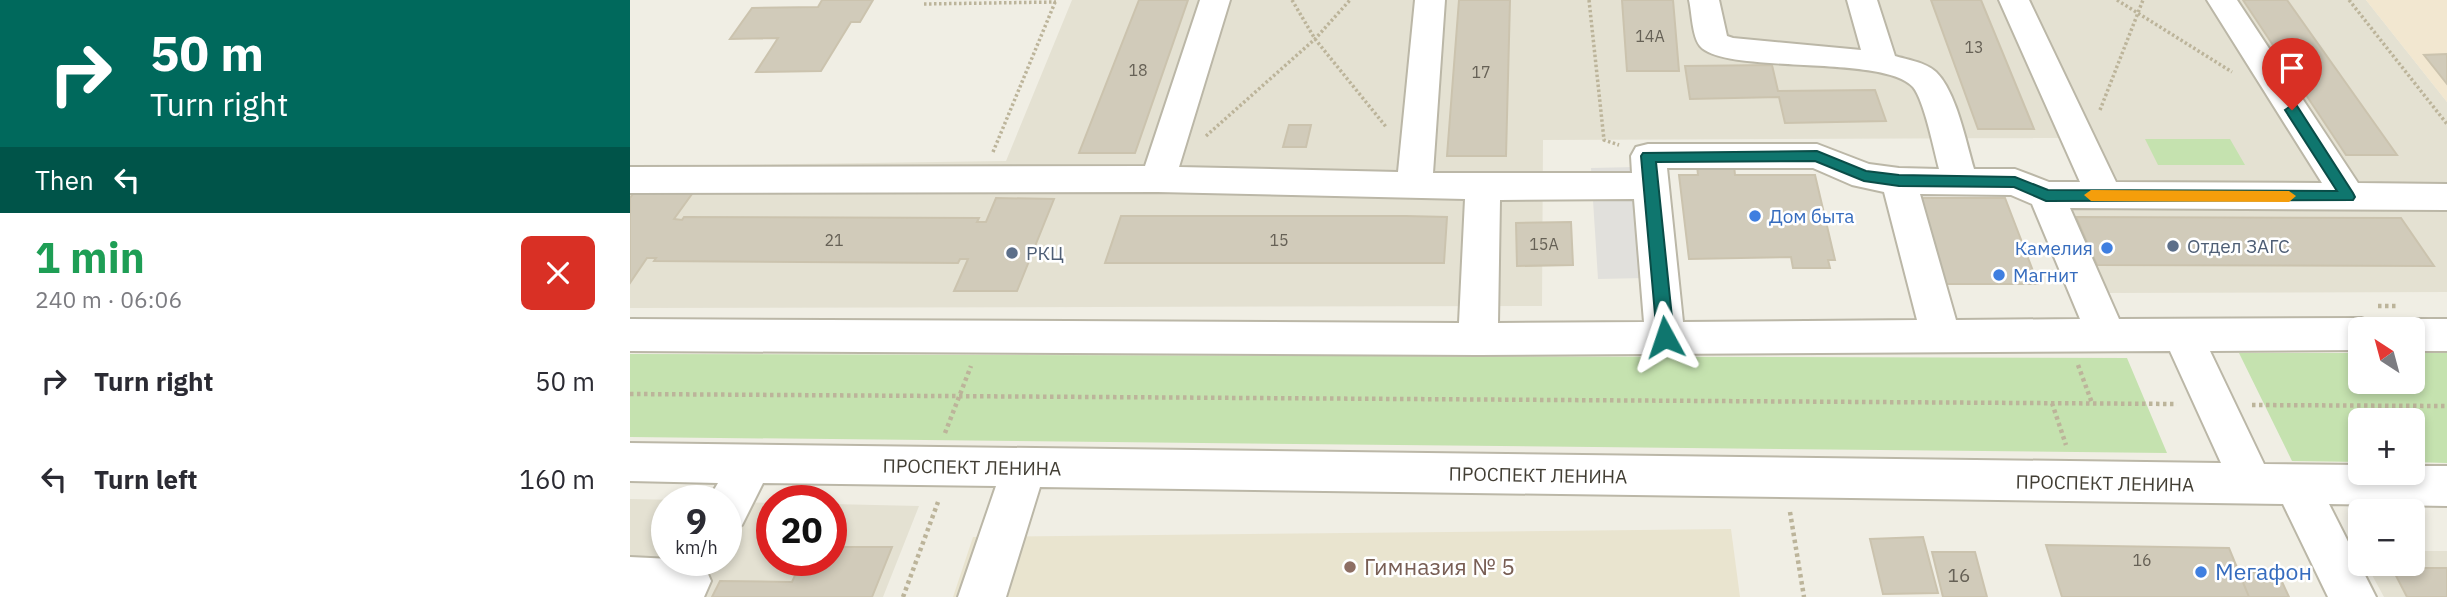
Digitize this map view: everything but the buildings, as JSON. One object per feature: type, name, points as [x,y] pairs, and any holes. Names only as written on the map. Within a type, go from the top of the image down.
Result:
[{"type":"street","points":[[1158,179],[1215,0]]},
{"type":"street","points":[[1414,185],[1430,0]]},
{"type":"street","points":[[1704,0],[1713,42],[1721,45],[1881,63],[1909,69],[1924,79],[1959,180]]},
{"type":"street","points":[[1862,0],[1881,63]]},
{"type":"street","points":[[2014,0],[2104,195]]},
{"type":"street","points":[[2222,0],[2348,197]]},
{"type":"street","points":[[630,180],[1158,179],[1483,187],[1817,156],[1864,176],[1899,181],[2015,182],[2046,195],[2447,197]]},
{"type":"street","points":[[1650,171],[1652,337]]},
{"type":"street","points":[[1899,181],[1941,336]]},
{"type":"street","points":[[1478,339],[1483,187]]},
{"type":"street","points":[[2046,195],[2106,334]]},
{"type":"street","points":[[1642,278],[1635,307],[1652,337]]},
{"type":"street","points":[[2181,333],[2252,484]]},
{"type":"street","points":[[630,335],[1478,339],[2348,334]]},
{"type":"street","points":[[2426,335],[2447,335]]},
{"type":"street","name":"ПРОСПЕКТ ЛЕНИНА","points":[[630,462],[751,464],[935,484],[1024,468],[2447,486]]},
{"type":"street","points":[[740,485],[751,464]]},
{"type":"street","points":[[982,597],[1024,468]]},
{"type":"street","points":[[2296,485],[2352,597]]},
{"type":"street","points":[[630,580],[689,579]]},
{"type":"path","points":[[1292,0],[1315,39],[1395,137],[1418,139]]},
{"type":"path","points":[[1200,142],[1315,39],[1350,0]]},
{"type":"path","points":[[1589,0],[1604,140],[1650,171]]},
{"type":"path","points":[[2117,0],[2233,73]]},
{"type":"path","points":[[2084,150],[2143,0]]},
{"type":"path","points":[[2349,0],[2447,124]]},
{"type":"path","points":[[924,4],[1056,1],[982,179]]},
{"type":"path","points":[[903,597],[959,396],[983,337]]},
{"type":"path","points":[[630,394],[2447,406]]},
{"type":"path","points":[[1790,513],[1804,597]]},
{"type":"shaded area","points":[[1072,0],[2000,0],[2060,138],[1543,140],[1542,306],[630,308],[630,190],[648,166],[1006,161]]},
{"type":"shaded area","points":[[2025,0],[2366,0],[2447,102],[2447,292],[2099,293],[2051,187],[2113,186]]},
{"type":"shaded area","points":[[2366,0],[2447,0],[2447,102]]},
{"type":"shaded area","points":[[1635,167],[1645,278],[1598,279],[1591,168]]},
{"type":"shaded area","points":[[630,499],[651,499],[651,576],[742,576],[742,502],[756,503],[756,576],[847,576],[847,504],[919,506],[883,597],[630,597]]},
{"type":"shaded area","name":"Гимназия № 5","points":[[1731,529],[1740,597],[953,597],[973,537]]},
{"type":"shaded area","points":[[2425,551],[2447,551],[2447,597],[2384,597],[2373,576],[2425,576]]},
{"type":"green space","points":[[2145,139],[2230,139],[2245,165],[2158,165]]},
{"type":"green space","points":[[2239,353],[2348,353],[2348,394],[2426,394],[2426,353],[2447,353],[2447,463],[2425,462],[2425,408],[2348,408],[2348,462],[2292,461]]},
{"type":"green space","points":[[630,354],[2127,358],[2167,453],[630,437]]},
{"type":"slow traffic","points":[[2091,195],[2289,196]]},
{"type":"place","name":"Дом быта","points":[[1755,216]]},
{"type":"place","name":"Отдел ЗАГС","points":[[2173,246]]},
{"type":"place","name":"Камелия","points":[[2107,248]]},
{"type":"place","name":"РКЦ","points":[[1012,253]]},
{"type":"place","name":"Магнит","points":[[1999,275]]},
{"type":"place","name":"Гимназия № 5","points":[[1350,567]]},
{"type":"place","name":"Мегафон","points":[[2201,572]]},
{"type":"route","points":[[1665,337],[1648,156],[1817,156],[1864,176],[1899,181],[2015,182],[2046,195],[2348,197],[2292,110]]}]
